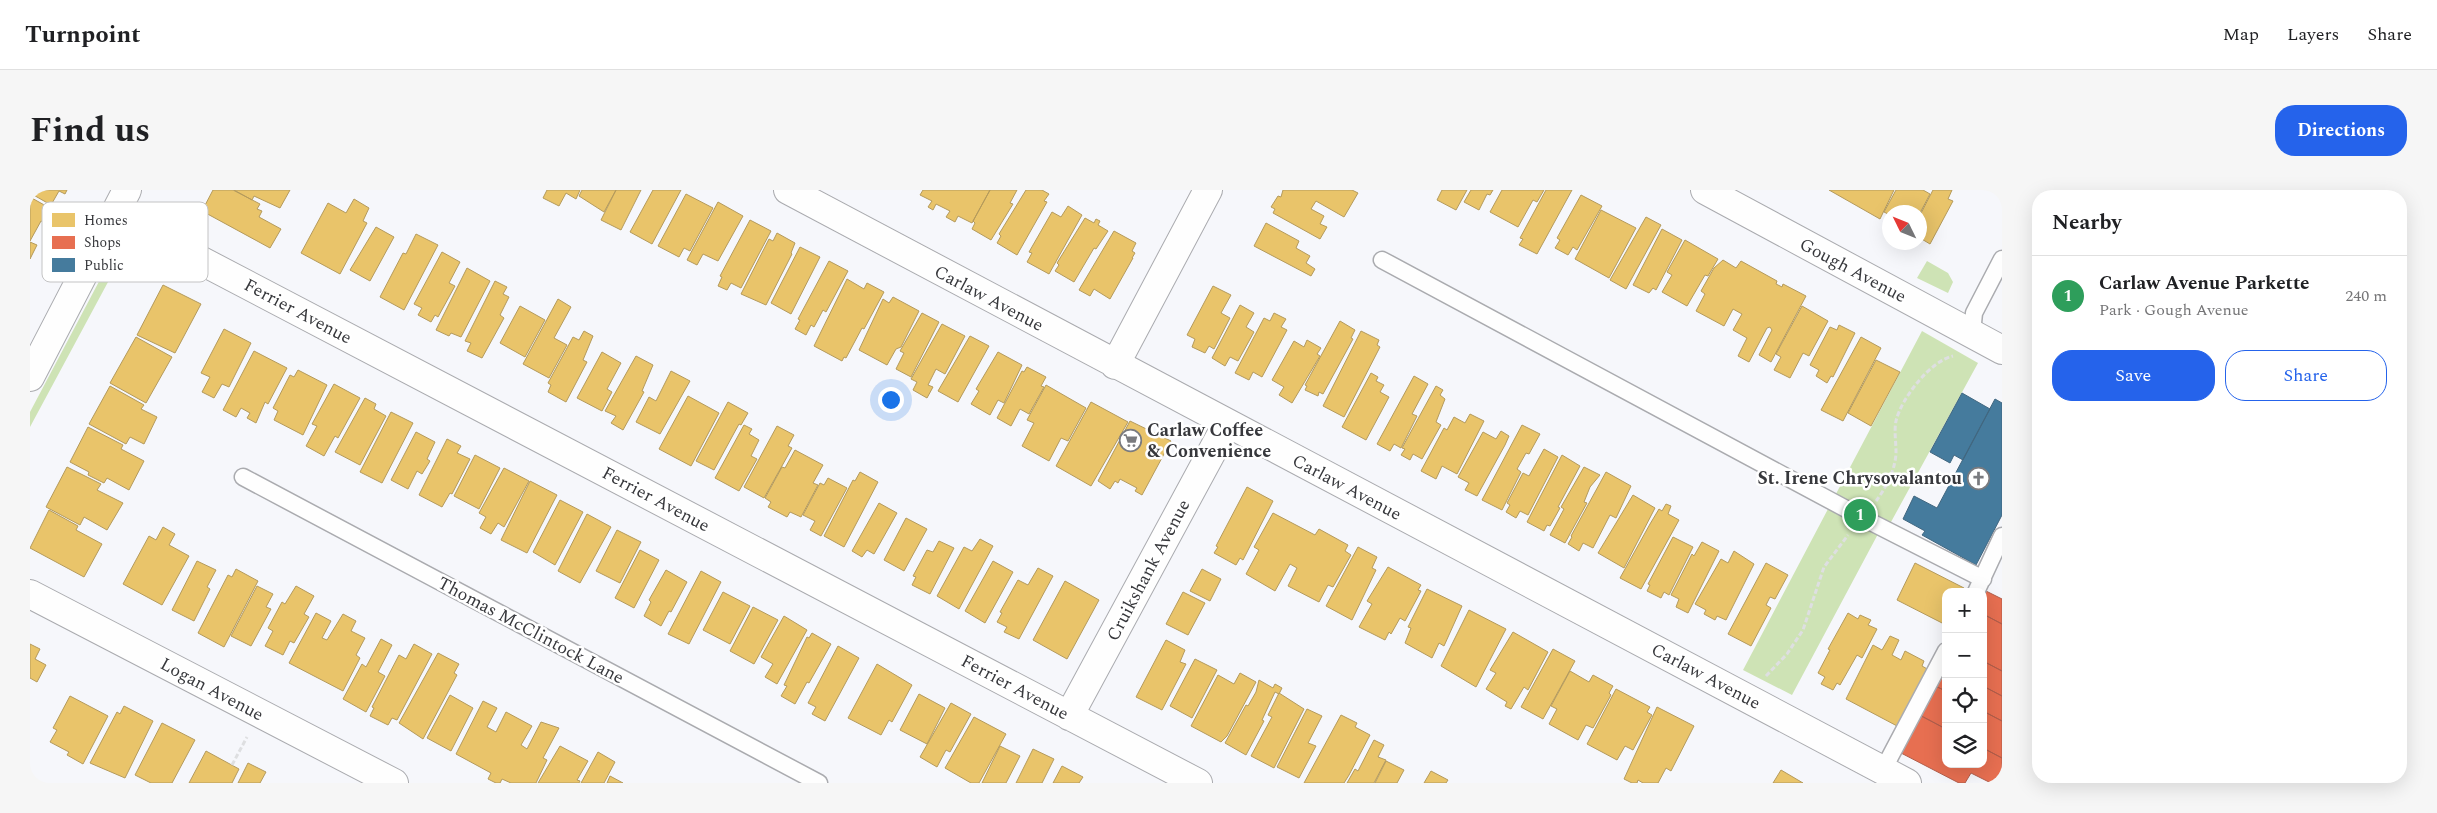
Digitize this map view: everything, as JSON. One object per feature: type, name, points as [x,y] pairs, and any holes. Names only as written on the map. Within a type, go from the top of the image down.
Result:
[{"type":"street","points":[[121,202],[127,190]]},
{"type":"street","name":"Carlaw Avenue","points":[[788,190],[1115,365],[1907,783]]},
{"type":"street","points":[[1115,365],[1208,190]]},
{"type":"street","name":"Gough Avenue","points":[[1705,190],[2002,350]]},
{"type":"street","name":"Ferrier Avenue","points":[[208,264],[1198,783]]},
{"type":"street","points":[[30,377],[79,282]]},
{"type":"street","name":"Cruikshank Avenue","points":[[1069,716],[1227,424]]},
{"type":"street","name":"Logan Avenue","points":[[30,594],[394,783]]},
{"type":"lane","points":[[1382,260],[1864,518],[1980,585],[2002,536]]},
{"type":"lane","points":[[1972,333],[1974,313],[2002,260]]},
{"type":"lane","name":"Thomas McClintock Lane","points":[[243,477],[819,783]]},
{"type":"lane","points":[[1883,770],[1942,659]]},
{"type":"path","points":[[232,765],[250,732]]},
{"type":"green space","points":[[1927,261],[1948,273],[1953,282],[1948,293],[1917,278]]},
{"type":"green space","points":[[99,282],[108,282],[30,427],[30,412]]},
{"type":"green space","points":[[1922,331],[1978,363],[1891,522],[1878,534],[1792,695],[1743,670]]},
{"type":"building: Homes","points":[[30,190],[67,190],[65,194],[59,191],[53,202],[46,202],[30,193]]},
{"type":"building: Homes","points":[[213,190],[233,190],[260,204],[257,209],[262,211],[259,217],[281,229],[270,248],[208,214],[207,202]]},
{"type":"building: Homes","points":[[234,190],[290,190],[280,208],[254,196],[252,200]]},
{"type":"building: Homes","points":[[547,190],[580,190],[576,199],[566,193],[559,206],[543,198]]},
{"type":"building: Homes","points":[[582,190],[616,190],[604,212],[579,196]]},
{"type":"building: Homes","points":[[616,190],[641,190],[621,230],[601,220]]},
{"type":"building: Homes","points":[[653,190],[681,190],[652,244],[630,232]]},
{"type":"building: Homes","points":[[923,190],[990,190],[972,223],[958,216],[955,222],[946,217],[950,211],[936,204],[933,210],[928,207],[932,201],[920,195]]},
{"type":"building: Homes","points":[[990,190],[1017,190],[1010,203],[1013,204],[991,240],[972,229],[975,223],[973,221]]},
{"type":"building: Homes","points":[[1026,190],[1042,190],[1049,194],[1044,201],[1047,202],[1017,255],[997,243],[1001,236],[999,234]]},
{"type":"building: Homes","points":[[1283,190],[1352,190],[1358,193],[1344,217],[1316,201],[1311,209],[1324,216],[1320,224],[1327,227],[1320,239],[1273,213],[1275,209],[1271,207],[1278,196],[1281,197]]},
{"type":"building: Homes","points":[[1442,190],[1467,190],[1456,210],[1437,200]]},
{"type":"building: Homes","points":[[1471,190],[1493,190],[1490,195],[1487,194],[1479,210],[1464,202]]},
{"type":"building: Homes","points":[[1502,190],[1544,190],[1537,202],[1533,200],[1518,227],[1490,212]]},
{"type":"building: Homes","points":[[1546,190],[1572,190],[1537,254],[1519,245],[1523,239],[1520,238]]},
{"type":"building: Homes","points":[[1829,190],[1894,190],[1887,205],[1882,205],[1880,219]]},
{"type":"building: Homes","points":[[1896,190],[1923,190],[1930,194],[1924,205],[1888,205]]},
{"type":"building: Homes","points":[[1933,190],[1952,190],[1948,199],[1953,201],[1930,244],[1927,242],[1927,205],[1925,205]]},
{"type":"building: Homes","points":[[686,194],[713,208],[690,251],[684,248],[679,257],[658,246]]},
{"type":"building: Homes","points":[[1581,195],[1602,206],[1577,250],[1573,247],[1568,255],[1555,248],[1560,240],[1557,238]]},
{"type":"building: Homes","points":[[30,197],[42,204],[42,221],[30,241]]},
{"type":"building: Homes","points":[[354,199],[369,208],[363,221],[367,223],[340,274],[301,253],[328,203],[346,213]]},
{"type":"building: Homes","points":[[718,202],[743,216],[718,261],[703,254],[697,265],[687,260]]},
{"type":"building: Homes","points":[[1068,206],[1082,215],[1049,274],[1027,262],[1032,253],[1029,252],[1052,212],[1061,217]]},
{"type":"building: Homes","points":[[1601,210],[1636,228],[1609,278],[1575,259]]},
{"type":"building: Homes","points":[[1646,217],[1661,225],[1626,289],[1610,280]]},
{"type":"building: Homes","points":[[1085,218],[1094,223],[1096,219],[1100,221],[1098,225],[1108,231],[1096,249],[1094,248],[1074,282],[1055,271],[1059,265],[1057,263]]},
{"type":"building: Homes","points":[[750,220],[771,231],[741,288],[731,283],[727,290],[718,286],[722,277],[720,276]]},
{"type":"building: Homes","points":[[1266,223],[1299,241],[1296,248],[1310,256],[1306,263],[1315,269],[1311,276],[1254,246]]},
{"type":"building: Homes","points":[[376,227],[394,237],[370,281],[350,270]]},
{"type":"building: Homes","points":[[1662,229],[1682,240],[1656,290],[1653,288],[1649,293],[1633,285]]},
{"type":"building: Homes","points":[[1114,231],[1136,243],[1132,251],[1135,253],[1110,299],[1094,289],[1090,296],[1079,290]]},
{"type":"building: Homes","points":[[777,233],[795,243],[792,254],[766,305],[741,294],[769,239],[773,241]]},
{"type":"building: Homes","points":[[416,234],[438,245],[404,310],[380,297],[403,253],[406,254]]},
{"type":"building: Homes","points":[[1685,240],[1718,259],[1708,276],[1705,275],[1687,306],[1662,292],[1672,275],[1667,272]]},
{"type":"building: Homes","points":[[30,242],[37,245],[30,259]]},
{"type":"building: Homes","points":[[800,247],[820,257],[791,314],[771,303]]},
{"type":"building: Homes","points":[[442,252],[460,262],[449,283],[455,286],[438,317],[435,315],[431,322],[418,315],[422,308],[414,304]]},
{"type":"building: Homes","points":[[1723,260],[1736,268],[1741,261],[1777,281],[1776,284],[1782,287],[1783,284],[1806,296],[1771,362],[1759,355],[1772,330],[1770,327],[1767,328],[1749,362],[1738,356],[1747,338],[1733,330],[1742,314],[1733,309],[1724,326],[1696,311],[1705,294],[1701,291],[1714,268]]},
{"type":"building: Homes","points":[[829,261],[848,271],[826,312],[823,310],[814,327],[811,325],[806,335],[795,329],[800,320],[798,319]]},
{"type":"building: Homes","points":[[467,268],[490,281],[461,337],[451,333],[449,336],[436,330]]},
{"type":"building: Homes","points":[[847,279],[864,289],[867,283],[884,292],[864,329],[862,328],[846,358],[844,357],[842,361],[814,346]]},
{"type":"building: Homes","points":[[495,281],[507,287],[503,294],[509,297],[500,315],[504,318],[482,358],[467,351],[471,343],[465,341]]},
{"type":"building: Homes","points":[[163,285],[201,304],[175,353],[137,335]]},
{"type":"building: Homes","points":[[1213,286],[1231,295],[1221,313],[1230,318],[1214,349],[1209,346],[1205,353],[1192,347],[1195,339],[1187,335]]},
{"type":"building: Homes","points":[[893,297],[919,311],[901,347],[896,349],[887,365],[859,350],[883,299],[889,303]]},
{"type":"building: Homes","points":[[558,299],[571,307],[554,338],[567,345],[549,378],[523,364]]},
{"type":"building: Homes","points":[[1240,305],[1254,313],[1246,327],[1254,332],[1238,361],[1230,357],[1225,366],[1212,358]]},
{"type":"building: Homes","points":[[520,306],[545,320],[525,357],[500,343]]},
{"type":"building: Homes","points":[[1802,306],[1828,321],[1809,356],[1803,353],[1790,378],[1774,370],[1781,357],[1776,354]]},
{"type":"building: Homes","points":[[922,313],[939,322],[911,377],[896,369],[904,353],[900,351]]},
{"type":"building: Homes","points":[[1274,313],[1286,319],[1281,327],[1287,330],[1262,377],[1253,372],[1249,380],[1235,373],[1264,318],[1270,321]]},
{"type":"building: Homes","points":[[1340,321],[1355,330],[1351,338],[1353,339],[1323,394],[1319,392],[1318,396],[1305,390],[1307,386],[1305,385]]},
{"type":"building: Homes","points":[[942,324],[965,336],[945,374],[936,369],[928,385],[933,387],[927,398],[913,390],[917,382],[911,379]]},
{"type":"building: Homes","points":[[1839,325],[1855,333],[1833,377],[1831,376],[1827,383],[1816,376],[1819,370],[1810,365],[1830,327],[1837,330]]},
{"type":"building: Homes","points":[[224,329],[251,343],[229,387],[222,384],[214,398],[202,392],[210,377],[201,373]]},
{"type":"building: Homes","points":[[584,331],[593,336],[583,360],[587,362],[566,402],[548,392],[551,385],[548,383],[573,337],[579,340]]},
{"type":"building: Homes","points":[[1361,331],[1379,340],[1377,345],[1380,347],[1344,417],[1323,406]]},
{"type":"building: Homes","points":[[970,336],[989,346],[958,402],[938,391]]},
{"type":"building: Homes","points":[[136,337],[172,357],[146,403],[110,383]]},
{"type":"building: Homes","points":[[1861,337],[1881,348],[1843,421],[1821,410]]},
{"type":"building: Homes","points":[[1307,340],[1321,348],[1317,354],[1320,356],[1292,403],[1279,395],[1284,387],[1272,380],[1294,341],[1304,347]]},
{"type":"building: Homes","points":[[254,351],[287,368],[268,404],[265,402],[256,423],[247,418],[250,413],[241,408],[236,417],[223,410]]},
{"type":"building: Homes","points":[[602,352],[621,363],[607,389],[612,392],[602,411],[577,398]]},
{"type":"building: Homes","points":[[998,352],[1022,365],[1004,403],[998,400],[990,415],[971,404],[979,391],[976,389]]},
{"type":"building: Homes","points":[[636,356],[653,365],[642,391],[644,392],[623,430],[611,423],[616,416],[605,411]]},
{"type":"building: Homes","points":[[1876,360],[1900,372],[1871,426],[1848,413]]},
{"type":"building: Homes","points":[[1027,367],[1046,377],[1041,386],[1044,387],[1029,414],[1020,409],[1011,426],[997,418],[1022,371],[1024,372]]},
{"type":"building: Homes","points":[[298,370],[327,385],[303,435],[274,420],[278,411],[273,408],[290,375],[294,377]]},
{"type":"building: Homes","points":[[671,371],[690,381],[660,434],[636,422],[649,397],[656,401]]},
{"type":"building: Homes","points":[[1371,373],[1378,377],[1376,381],[1384,385],[1380,392],[1389,397],[1366,440],[1342,427]]},
{"type":"building: Homes","points":[[1414,376],[1428,384],[1412,414],[1417,416],[1401,448],[1394,444],[1390,451],[1377,444]]},
{"type":"building: Homes","points":[[334,384],[360,398],[338,438],[335,436],[324,456],[306,446],[317,426],[312,424]]},
{"type":"building: Homes","points":[[1046,385],[1086,408],[1068,441],[1061,438],[1049,461],[1022,446],[1034,423],[1027,420]]},
{"type":"building: Homes","points":[[110,386],[144,405],[141,409],[157,417],[144,444],[130,437],[126,444],[89,424]]},
{"type":"building: Homes","points":[[1436,386],[1443,390],[1440,395],[1445,399],[1436,422],[1441,425],[1422,459],[1413,454],[1410,460],[1401,455],[1405,449],[1402,448]]},
{"type":"building: Homes","points":[[688,396],[719,413],[691,466],[659,449]]},
{"type":"building: Homes","points":[[365,398],[376,404],[374,409],[386,416],[360,465],[335,452]]},
{"type":"building: Homes","points":[[728,402],[748,413],[741,425],[739,424],[714,470],[696,461]]},
{"type":"building: Homes","points":[[1091,402],[1128,422],[1091,486],[1056,466]]},
{"type":"building: Homes","points":[[391,412],[413,423],[382,483],[360,472]]},
{"type":"building: Homes","points":[[1470,414],[1484,421],[1457,474],[1442,466],[1436,479],[1421,471],[1444,428],[1447,430],[1454,417],[1465,423]]},
{"type":"building: Homes","points":[[1130,421],[1171,441],[1142,495],[1135,491],[1137,488],[1120,479],[1118,483],[1115,481],[1110,489],[1098,481]]},
{"type":"building: Homes","points":[[744,425],[752,429],[749,434],[759,440],[751,456],[757,459],[739,491],[715,478]]},
{"type":"building: Homes","points":[[1522,425],[1540,434],[1529,454],[1526,453],[1517,469],[1521,472],[1502,510],[1482,500]]},
{"type":"building: Homes","points":[[777,426],[794,435],[788,446],[792,448],[764,498],[744,487]]},
{"type":"building: Homes","points":[[88,427],[123,445],[121,449],[144,461],[129,490],[107,478],[104,483],[88,475],[89,472],[70,462]]},
{"type":"building: Homes","points":[[1501,431],[1509,436],[1477,496],[1465,490],[1469,483],[1458,477],[1483,432],[1496,439]]},
{"type":"building: Homes","points":[[416,432],[435,442],[427,459],[430,461],[422,474],[417,471],[408,489],[391,480]]},
{"type":"building: Homes","points":[[447,439],[461,446],[457,453],[470,459],[452,494],[450,493],[442,507],[419,495]]},
{"type":"building: Homes","points":[[1544,449],[1558,457],[1528,515],[1520,511],[1516,518],[1506,512],[1510,505],[1507,503],[1523,473],[1529,476]]},
{"type":"building: Homes","points":[[795,450],[823,465],[813,483],[818,485],[801,517],[790,512],[787,517],[768,507],[771,502],[765,498],[782,467],[785,468]]},
{"type":"building: Homes","points":[[475,455],[500,468],[479,509],[454,496]]},
{"type":"building: Homes","points":[[1562,455],[1580,466],[1558,507],[1560,508],[1550,526],[1547,525],[1544,531],[1527,522]]},
{"type":"building: Homes","points":[[67,467],[101,484],[97,490],[123,503],[107,530],[84,517],[80,525],[46,507]]},
{"type":"building: Homes","points":[[1584,467],[1600,475],[1590,487],[1584,502],[1587,503],[1565,543],[1550,535],[1564,509],[1561,507]]},
{"type":"building: Homes","points":[[504,468],[529,481],[504,527],[498,523],[491,534],[480,528],[486,517],[479,513]]},
{"type":"building: Homes","points":[[860,472],[878,482],[844,547],[824,536],[853,480],[855,481]]},
{"type":"building: Homes","points":[[1606,472],[1631,486],[1616,518],[1610,515],[1593,548],[1583,543],[1579,551],[1568,544]]},
{"type":"building: Homes","points":[[828,478],[847,488],[821,536],[810,530],[815,521],[803,515],[820,483],[824,485]]},
{"type":"building: Homes","points":[[530,481],[557,495],[527,553],[501,540]]},
{"type":"building: Homes","points":[[1247,487],[1273,501],[1243,560],[1240,558],[1236,565],[1214,553]]},
{"type":"building: Homes","points":[[1633,495],[1655,508],[1624,568],[1598,553]]},
{"type":"building: Homes","points":[[560,500],[583,512],[555,565],[533,552]]},
{"type":"building: Homes","points":[[879,503],[897,513],[874,554],[867,550],[862,557],[852,551]]},
{"type":"building: Homes","points":[[1666,504],[1671,506],[1668,514],[1679,520],[1641,589],[1620,578],[1659,509],[1662,511]]},
{"type":"building: Homes","points":[[49,510],[78,526],[76,530],[102,544],[84,577],[30,548]]},
{"type":"building: Homes","points":[[1273,513],[1315,535],[1319,529],[1348,545],[1345,551],[1351,555],[1333,587],[1328,585],[1319,602],[1288,586],[1297,568],[1290,564],[1275,591],[1246,574],[1259,550],[1254,547]]},
{"type":"building: Homes","points":[[587,514],[611,527],[580,583],[558,571]]},
{"type":"building: Homes","points":[[906,518],[927,529],[904,571],[884,560]]},
{"type":"building: Homes","points":[[163,527],[175,534],[169,545],[189,556],[162,605],[123,584],[149,536],[156,540]]},
{"type":"building: Homes","points":[[617,530],[641,542],[620,583],[596,571]]},
{"type":"building: Homes","points":[[1673,537],[1693,547],[1669,595],[1664,592],[1661,598],[1647,591],[1650,585],[1648,584]]},
{"type":"building: Homes","points":[[980,539],[993,546],[959,609],[937,596],[964,547],[972,551]]},
{"type":"building: Homes","points":[[939,541],[954,548],[930,594],[912,585],[916,577],[913,576],[927,550],[933,552]]},
{"type":"building: Homes","points":[[1702,542],[1719,551],[1688,613],[1676,607],[1679,599],[1671,595],[1692,554],[1694,556]]},
{"type":"building: Homes","points":[[1358,547],[1377,557],[1372,568],[1376,570],[1352,620],[1326,606]]},
{"type":"building: Homes","points":[[640,550],[659,560],[634,608],[615,598]]},
{"type":"building: Homes","points":[[1734,551],[1754,564],[1726,620],[1717,616],[1715,620],[1704,614],[1706,610],[1695,604],[1721,559],[1728,563]]},
{"type":"building: Homes","points":[[197,561],[216,570],[207,587],[210,589],[194,621],[172,610]]},
{"type":"building: Homes","points":[[993,561],[1013,572],[985,623],[965,611]]},
{"type":"building: Homes","points":[[1766,563],[1788,575],[1775,599],[1770,597],[1766,605],[1771,608],[1751,646],[1728,634]]},
{"type":"building: Homes","points":[[1915,563],[1964,588],[1942,588],[1942,623],[1897,600]]},
{"type":"building: Homes","points":[[1388,567],[1421,585],[1418,590],[1421,591],[1405,621],[1400,618],[1391,634],[1389,632],[1385,640],[1359,627],[1372,604],[1367,601]]},
{"type":"building: Homes","points":[[1038,568],[1053,576],[1019,639],[1004,632],[1007,627],[997,622],[1002,613],[1000,612],[1018,580],[1028,585]]},
{"type":"building: Homes","points":[[236,569],[258,581],[224,647],[198,633],[228,575],[232,577]]},
{"type":"building: Homes","points":[[1202,569],[1221,579],[1210,601],[1190,591]]},
{"type":"building: Homes","points":[[666,570],[687,582],[661,626],[644,616],[651,602],[649,600]]},
{"type":"building: Homes","points":[[701,571],[721,582],[689,644],[668,634]]},
{"type":"building: Homes","points":[[1065,581],[1099,600],[1067,659],[1033,640]]},
{"type":"building: Homes","points":[[257,586],[273,594],[266,607],[271,609],[251,646],[231,636]]},
{"type":"building: Homes","points":[[296,586],[314,596],[304,614],[309,617],[294,643],[290,641],[283,655],[265,646],[273,631],[268,628],[282,602],[285,604]]},
{"type":"building: Homes","points":[[1427,589],[1462,606],[1444,646],[1439,643],[1432,658],[1405,643],[1411,628],[1408,627]]},
{"type":"building: Homes","points":[[723,592],[750,606],[730,644],[703,630]]},
{"type":"building: Homes","points":[[1183,592],[1205,603],[1188,635],[1166,624]]},
{"type":"building: Homes","points":[[753,607],[778,620],[754,664],[730,651]]},
{"type":"building: Homes","points":[[1469,610],[1506,629],[1476,687],[1441,666]]},
{"type":"building: Homes","points":[[316,613],[331,621],[322,638],[327,640],[343,614],[356,621],[351,631],[365,638],[356,655],[360,658],[343,691],[289,663]]},
{"type":"building: Homes","points":[[1848,613],[1858,619],[1860,615],[1871,620],[1868,625],[1877,629],[1862,658],[1857,655],[1840,685],[1837,683],[1833,690],[1821,684],[1825,677],[1818,673],[1830,650],[1828,649]]},
{"type":"building: Homes","points":[[784,616],[807,630],[777,684],[765,677],[773,664],[761,657]]},
{"type":"building: Homes","points":[[1513,632],[1548,652],[1528,690],[1524,687],[1511,709],[1505,706],[1507,702],[1486,689],[1496,673],[1490,670]]},
{"type":"building: Homes","points":[[812,633],[831,644],[795,704],[781,696],[787,686],[784,685],[807,637],[809,638]]},
{"type":"building: Homes","points":[[1890,636],[1899,640],[1892,655],[1901,660],[1905,651],[1924,661],[1922,666],[1929,670],[1899,727],[1846,699],[1873,645],[1882,650]]},
{"type":"building: Homes","points":[[381,639],[392,645],[378,672],[385,676],[366,712],[343,699],[362,664],[366,667]]},
{"type":"building: Homes","points":[[1166,640],[1185,650],[1180,662],[1186,664],[1162,710],[1136,697]]},
{"type":"building: Homes","points":[[30,644],[40,649],[35,659],[46,665],[37,682],[30,678]]},
{"type":"building: Homes","points":[[414,644],[432,654],[397,720],[392,718],[388,725],[370,716],[374,708],[372,707],[399,655],[406,659]]},
{"type":"building: Homes","points":[[838,646],[859,658],[825,721],[812,714],[816,707],[808,703]]},
{"type":"building: Homes","points":[[1553,649],[1575,661],[1543,719],[1521,707]]},
{"type":"building: Homes","points":[[438,653],[459,664],[454,673],[457,675],[423,739],[399,723]]},
{"type":"building: Homes","points":[[1195,659],[1217,670],[1192,718],[1170,706]]},
{"type":"building: Homes","points":[[877,664],[912,685],[892,722],[889,720],[881,735],[848,718]]},
{"type":"building: Homes","points":[[1570,671],[1589,682],[1593,675],[1613,686],[1609,693],[1611,695],[1593,728],[1586,725],[1578,740],[1549,724],[1557,709],[1551,706]]},
{"type":"building: Homes","points":[[1240,673],[1256,682],[1227,736],[1221,742],[1191,726],[1218,675],[1234,684]]},
{"type":"building: Homes","points":[[1259,680],[1273,688],[1275,684],[1282,688],[1279,694],[1275,692],[1262,720],[1264,721],[1246,755],[1225,743],[1246,705],[1248,706],[1256,692]]},
{"type":"building: Homes","points":[[1616,689],[1650,707],[1647,712],[1652,715],[1633,750],[1625,746],[1617,760],[1587,744]]},
{"type":"building: Homes","points":[[1279,693],[1304,709],[1274,768],[1251,756],[1272,717],[1268,715]]},
{"type":"building: Homes","points":[[919,694],[945,708],[927,744],[900,730]]},
{"type":"building: Homes","points":[[450,695],[473,708],[451,751],[427,738]]},
{"type":"building: Homes","points":[[70,696],[108,716],[83,764],[67,755],[69,752],[50,742],[57,730],[53,728]]},
{"type":"building: Homes","points":[[483,701],[497,708],[487,727],[496,732],[506,712],[532,726],[521,745],[527,749],[541,722],[559,728],[543,758],[547,760],[536,783],[511,783],[502,779],[500,783],[496,783],[488,779],[491,773],[456,754]]},
{"type":"building: Homes","points":[[951,703],[971,714],[950,752],[946,750],[937,767],[920,757]]},
{"type":"building: Homes","points":[[124,706],[153,721],[125,778],[90,763],[117,712],[120,714]]},
{"type":"building: Homes","points":[[1657,707],[1694,726],[1671,771],[1666,768],[1658,783],[1643,783],[1638,780],[1637,783],[1632,783],[1624,779]]},
{"type":"building: Homes","points":[[1307,709],[1322,716],[1308,743],[1316,746],[1299,778],[1277,767]]},
{"type":"building: Homes","points":[[1341,715],[1357,723],[1355,727],[1370,735],[1349,775],[1344,783],[1304,783]]},
{"type":"building: Homes","points":[[974,717],[1006,734],[979,783],[971,783],[945,768]]},
{"type":"building: Homes","points":[[162,723],[195,740],[172,783],[151,783],[135,775]]},
{"type":"building: Homes","points":[[1374,740],[1384,745],[1378,757],[1386,760],[1374,783],[1347,783],[1355,769],[1358,771]]},
{"type":"building: Homes","points":[[560,746],[588,761],[577,780],[580,781],[579,783],[538,783]]},
{"type":"building: Homes","points":[[1000,746],[1020,756],[1006,783],[982,783]]},
{"type":"building: Homes","points":[[1033,749],[1054,759],[1042,783],[1016,783]]},
{"type":"building: Homes","points":[[206,751],[239,769],[232,783],[189,783]]},
{"type":"building: Homes","points":[[598,752],[615,762],[604,783],[581,783]]},
{"type":"building: Homes","points":[[1386,761],[1404,770],[1397,783],[1375,783]]},
{"type":"building: Homes","points":[[248,763],[266,772],[260,783],[238,783]]},
{"type":"building: Homes","points":[[1062,766],[1083,777],[1079,783],[1053,783]]},
{"type":"building: Homes","points":[[1781,770],[1803,783],[1773,783]]},
{"type":"building: Homes","points":[[1431,771],[1448,780],[1446,783],[1424,783]]},
{"type":"building: Homes","points":[[610,776],[623,783],[607,783]]},
{"type":"building: Shops","points":[[1987,592],[2002,599],[2002,624],[1987,616]]},
{"type":"building: Shops","points":[[1987,616],[2002,624],[2002,671],[1987,663]]},
{"type":"building: Shops","points":[[1987,663],[2002,671],[2002,696],[1987,688]]},
{"type":"building: Shops","points":[[1942,673],[1942,689],[1935,686]]},
{"type":"building: Shops","points":[[1935,686],[1942,689],[1942,727],[1920,715]]},
{"type":"building: Shops","points":[[1987,688],[2002,696],[2002,721],[1987,713]]},
{"type":"building: Shops","points":[[1987,713],[2002,721],[2002,758],[1987,750]]},
{"type":"building: Shops","points":[[1921,716],[1942,727],[1942,768],[1987,768],[1987,750],[2002,758],[2002,783],[1991,783],[1971,773],[1965,783],[1959,783],[1901,753]]},
{"type":"building: Public","points":[[1962,393],[1990,409],[1963,460],[1954,455],[1950,463],[1930,452]]},
{"type":"building: Public","name":"St. Irene Chrysovalantou","points":[[1995,399],[2002,403],[2002,515],[1976,565],[1922,535],[1925,531],[1903,519],[1914,496],[1937,508]]},
{"type":"place","name":"Carlaw Coffee & Convenience","points":[[1131,440]]},
{"type":"place","name":"St. Irene Chrysovalantou","points":[[1978,478]]},
{"type":"place","name":"Carlaw Avenue Parkette","points":[[1860,515]]}]
